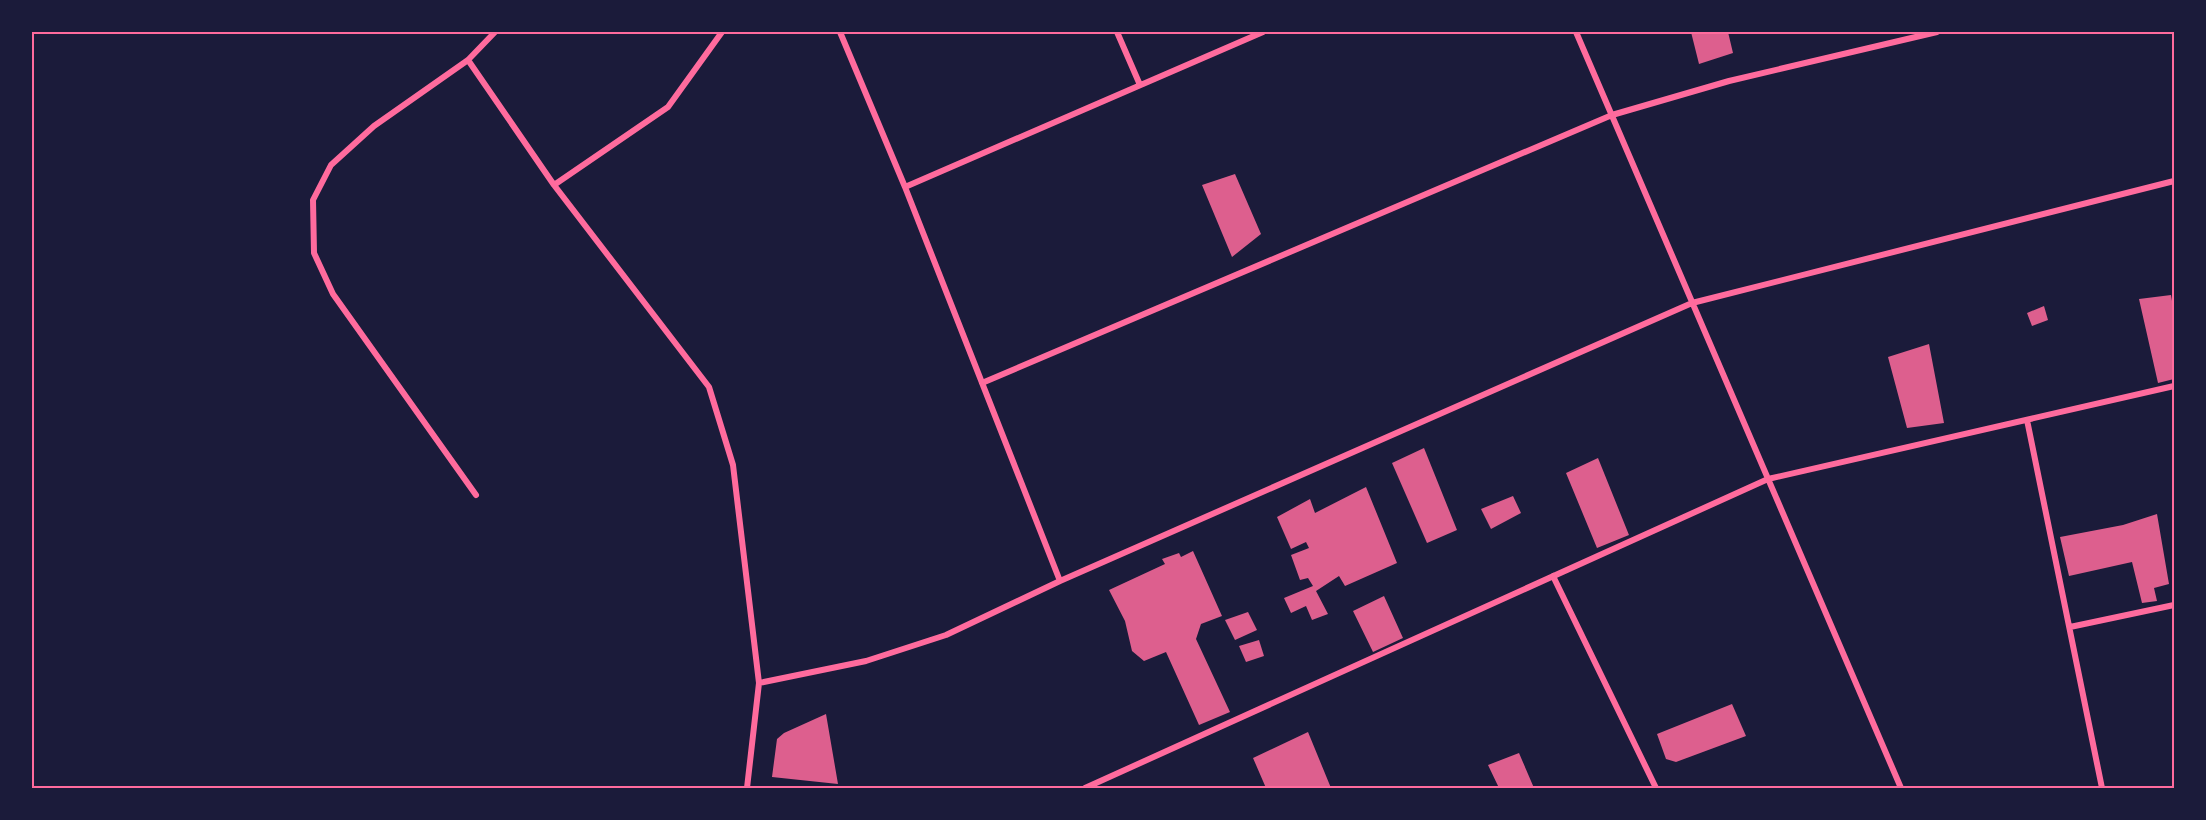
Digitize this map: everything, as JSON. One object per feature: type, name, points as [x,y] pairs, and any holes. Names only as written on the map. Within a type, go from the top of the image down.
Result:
[{"type":"street","points":[[476,495],[333,294],[314,253],[313,200],[331,165],[374,126],[468,60],[495,32]]},
{"type":"street","points":[[554,184],[668,107],[722,32]]},
{"type":"street","points":[[840,32],[905,187],[1060,580]]},
{"type":"street","points":[[1117,32],[1140,85]]},
{"type":"street","points":[[905,187],[1263,32]]},
{"type":"street","points":[[1576,32],[1901,789]]},
{"type":"street","points":[[982,383],[1612,115],[1729,81],[1937,32]]},
{"type":"street","points":[[468,60],[554,184],[709,387],[733,465],[759,683],[747,789]]},
{"type":"street","points":[[759,683],[866,661],[946,635],[1060,580],[1692,303],[2175,181]]},
{"type":"street","points":[[1085,789],[1768,479],[2175,386]]},
{"type":"street","points":[[2027,420],[2102,789]]},
{"type":"street","points":[[1553,576],[1656,789]]},
{"type":"street","points":[[2070,627],[2175,605]]},
{"type":"building","points":[[1691,32],[1728,32],[1733,53],[1699,64]]},
{"type":"building","points":[[1235,174],[1261,234],[1232,257],[1202,185]]},
{"type":"building","points":[[2171,295],[2172,301],[2174,300],[2174,379],[2158,383],[2139,299]]},
{"type":"building","points":[[2044,306],[2048,320],[2032,326],[2027,313]]},
{"type":"building","points":[[1929,344],[1944,423],[1907,428],[1888,357]]},
{"type":"building","points":[[1424,448],[1457,530],[1427,543],[1392,463]]},
{"type":"building","points":[[1598,458],[1629,535],[1597,548],[1566,473]]},
{"type":"building","points":[[1366,487],[1397,563],[1345,586],[1339,576],[1316,591],[1328,614],[1312,620],[1306,606],[1291,613],[1284,598],[1313,586],[1308,578],[1300,580],[1291,555],[1309,548],[1306,542],[1291,549],[1277,517],[1310,499],[1315,513]]},
{"type":"building","points":[[1513,496],[1521,513],[1491,529],[1481,509]]},
{"type":"building","points":[[2157,514],[2169,584],[2154,588],[2157,601],[2142,603],[2132,562],[2069,576],[2060,537],[2123,525]]},
{"type":"building","points":[[1193,551],[1222,616],[1201,624],[1196,639],[1230,712],[1199,725],[1166,652],[1144,661],[1132,651],[1125,621],[1109,590],[1165,564],[1162,559],[1179,553],[1181,557]]},
{"type":"building","points":[[1384,596],[1403,638],[1373,652],[1353,611]]},
{"type":"building","points":[[1248,612],[1257,630],[1235,640],[1225,620]]},
{"type":"building","points":[[1259,640],[1264,656],[1246,662],[1239,646]]},
{"type":"building","points":[[1732,704],[1746,736],[1676,762],[1666,759],[1657,734]]},
{"type":"building","points":[[826,714],[838,784],[772,777],[777,739],[784,733]]},
{"type":"building","points":[[1308,732],[1331,788],[1266,788],[1253,758]]},
{"type":"building","points":[[1519,753],[1534,788],[1499,788],[1488,765]]}]
